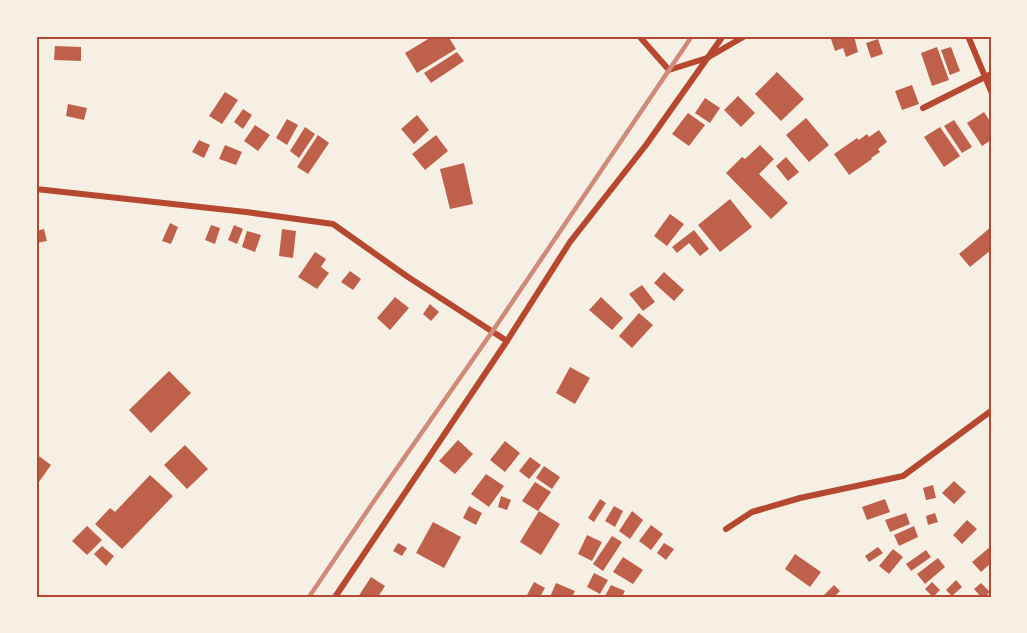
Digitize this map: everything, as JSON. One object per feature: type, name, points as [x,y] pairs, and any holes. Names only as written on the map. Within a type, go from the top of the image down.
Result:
[{"type":"street","points":[[639,36],[669,70],[707,58],[745,36]]},
{"type":"street","points":[[334,597],[507,341],[570,242],[646,145],[723,36]]},
{"type":"street","points":[[968,36],[988,76],[991,91]]},
{"type":"street","points":[[924,108],[988,76]]},
{"type":"street","points":[[36,189],[333,224],[408,277],[507,341]]},
{"type":"street","points":[[726,529],[752,512],[800,498],[903,476],[991,411]]},
{"type":"building","points":[[433,36],[448,36],[456,49],[417,73],[405,53]]},
{"type":"building","points":[[830,36],[854,36],[858,52],[846,57],[843,48],[835,51]]},
{"type":"building","points":[[878,39],[883,54],[871,58],[866,43]]},
{"type":"building","points":[[55,46],[81,47],[81,61],[54,60]]},
{"type":"building","points":[[937,47],[949,80],[932,86],[921,53]]},
{"type":"building","points":[[951,47],[960,71],[950,75],[941,50]]},
{"type":"building","points":[[457,52],[464,61],[431,83],[424,73]]},
{"type":"building","points":[[777,72],[804,99],[781,121],[755,94]]},
{"type":"building","points":[[912,85],[919,104],[902,110],[895,91]]},
{"type":"building","points":[[225,92],[238,100],[222,124],[209,116]]},
{"type":"building","points":[[738,96],[755,113],[741,127],[724,110]]},
{"type":"building","points":[[705,98],[720,108],[710,123],[695,113]]},
{"type":"building","points":[[68,104],[87,108],[84,120],[66,116]]},
{"type":"building","points":[[243,109],[252,115],[243,129],[234,122]]},
{"type":"building","points":[[984,112],[991,123],[991,140],[982,146],[967,123]]},
{"type":"building","points":[[688,113],[705,125],[689,146],[672,134]]},
{"type":"building","points":[[417,115],[429,130],[414,144],[401,129]]},
{"type":"building","points":[[806,118],[829,145],[809,162],[786,135]]},
{"type":"building","points":[[287,119],[298,125],[287,145],[276,138]]},
{"type":"building","points":[[954,120],[972,147],[962,153],[944,126]]},
{"type":"building","points":[[255,125],[270,135],[258,151],[244,141]]},
{"type":"building","points":[[305,127],[315,134],[299,158],[290,151]]},
{"type":"building","points":[[940,127],[960,156],[944,167],[924,137]]},
{"type":"building","points":[[879,130],[887,142],[878,149],[880,152],[872,159],[849,175],[834,154],[857,138],[859,140],[867,134],[869,137]]},
{"type":"building","points":[[318,135],[329,143],[308,174],[297,167]]},
{"type":"building","points":[[436,135],[448,151],[425,170],[412,154]]},
{"type":"building","points":[[199,140],[210,145],[204,158],[192,152]]},
{"type":"building","points":[[225,145],[242,152],[236,165],[219,159]]},
{"type":"building","points":[[760,145],[774,159],[759,174],[788,203],[771,219],[726,173],[742,157],[745,159]]},
{"type":"building","points":[[786,157],[799,172],[788,181],[776,166]]},
{"type":"building","points":[[464,163],[473,204],[450,209],[440,169]]},
{"type":"building","points":[[730,199],[752,227],[720,252],[698,225]]},
{"type":"building","points":[[670,214],[684,224],[667,246],[654,236]]},
{"type":"building","points":[[170,223],[178,227],[171,244],[162,241]]},
{"type":"building","points":[[211,225],[220,228],[215,244],[205,240]]},
{"type":"building","points":[[234,225],[243,229],[237,244],[228,240]]},
{"type":"building","points":[[991,227],[991,250],[970,267],[959,254]]},
{"type":"building","points":[[44,229],[47,241],[36,243],[36,231]]},
{"type":"building","points":[[282,229],[296,231],[293,258],[279,256]]},
{"type":"building","points":[[694,230],[709,249],[700,256],[689,243],[677,253],[672,247]]},
{"type":"building","points":[[247,231],[261,235],[255,252],[242,247]]},
{"type":"building","points":[[315,252],[326,259],[321,267],[329,273],[317,289],[298,277]]},
{"type":"building","points":[[350,271],[361,279],[353,290],[341,282]]},
{"type":"building","points":[[664,272],[684,290],[674,301],[654,283]]},
{"type":"building","points":[[642,285],[655,302],[643,311],[629,294]]},
{"type":"building","points":[[395,297],[409,308],[390,330],[377,318]]},
{"type":"building","points":[[601,297],[623,318],[612,330],[589,310]]},
{"type":"building","points":[[430,304],[439,312],[431,321],[423,314]]},
{"type":"building","points":[[639,313],[653,325],[632,348],[619,336]]},
{"type":"building","points":[[570,367],[590,378],[575,404],[556,393]]},
{"type":"building","points":[[169,371],[191,393],[151,433],[129,410]]},
{"type":"building","points":[[458,440],[473,454],[455,474],[439,461]]},
{"type":"building","points":[[505,441],[520,453],[505,472],[490,460]]},
{"type":"building","points":[[185,445],[208,469],[187,489],[164,465]]},
{"type":"building","points":[[36,454],[51,465],[36,486]]},
{"type":"building","points":[[530,457],[541,465],[529,479],[519,471]]},
{"type":"building","points":[[544,466],[560,477],[552,489],[536,478]]},
{"type":"building","points":[[486,474],[504,486],[489,507],[471,494]]},
{"type":"building","points":[[150,475],[173,496],[122,549],[95,524],[110,508],[115,512]]},
{"type":"building","points":[[954,481],[966,492],[954,504],[942,493]]},
{"type":"building","points":[[535,482],[551,492],[538,511],[522,501]]},
{"type":"building","points":[[933,485],[936,498],[926,500],[923,488]]},
{"type":"building","points":[[501,496],[511,500],[507,510],[498,507]]},
{"type":"building","points":[[600,499],[606,503],[594,522],[588,518]]},
{"type":"building","points":[[885,499],[890,512],[867,520],[862,507]]},
{"type":"building","points":[[469,506],[482,513],[476,525],[463,518]]},
{"type":"building","points":[[614,506],[623,511],[615,527],[605,521]]},
{"type":"building","points":[[539,511],[560,524],[541,555],[520,542]]},
{"type":"building","points":[[632,511],[643,520],[630,539],[619,531]]},
{"type":"building","points":[[906,513],[910,524],[890,532],[885,520]]},
{"type":"building","points":[[935,513],[938,522],[928,525],[926,516]]},
{"type":"building","points":[[967,520],[977,529],[962,544],[953,535]]},
{"type":"building","points":[[433,522],[461,537],[444,568],[416,553]]},
{"type":"building","points":[[651,525],[663,534],[651,550],[639,541]]},
{"type":"building","points":[[87,526],[102,540],[87,555],[72,541]]},
{"type":"building","points":[[914,526],[918,537],[899,546],[894,535]]},
{"type":"building","points":[[587,535],[602,542],[592,561],[578,554]]},
{"type":"building","points":[[612,536],[622,542],[603,571],[593,564]]},
{"type":"building","points":[[398,543],[407,548],[402,556],[393,551]]},
{"type":"building","points":[[664,543],[674,549],[666,560],[657,553]]},
{"type":"building","points":[[102,546],[114,556],[106,566],[94,554]]},
{"type":"building","points":[[991,546],[991,563],[981,572],[972,562]]},
{"type":"building","points":[[878,547],[883,553],[869,562],[865,556]]},
{"type":"building","points":[[893,549],[903,557],[889,574],[879,566]]},
{"type":"building","points":[[926,550],[931,557],[911,571],[906,564]]},
{"type":"building","points":[[795,554],[821,572],[810,587],[785,569]]},
{"type":"building","points":[[623,557],[643,570],[633,584],[613,572]]},
{"type":"building","points":[[938,558],[945,567],[925,584],[917,574]]},
{"type":"building","points":[[594,573],[608,580],[600,594],[587,587]]},
{"type":"building","points":[[371,577],[385,586],[378,597],[358,597]]},
{"type":"building","points":[[956,580],[962,587],[952,596],[946,590]]},
{"type":"building","points":[[534,582],[545,588],[540,597],[526,597]]},
{"type":"building","points":[[932,582],[940,590],[933,597],[925,589]]},
{"type":"building","points":[[556,583],[575,591],[572,597],[550,597]]},
{"type":"building","points":[[981,583],[990,592],[985,597],[981,597],[974,589]]},
{"type":"building","points":[[611,585],[625,591],[622,597],[605,596]]},
{"type":"building","points":[[834,585],[840,591],[834,597],[824,595]]},
{"type":"railway","points":[[309,597],[692,36]]}]
